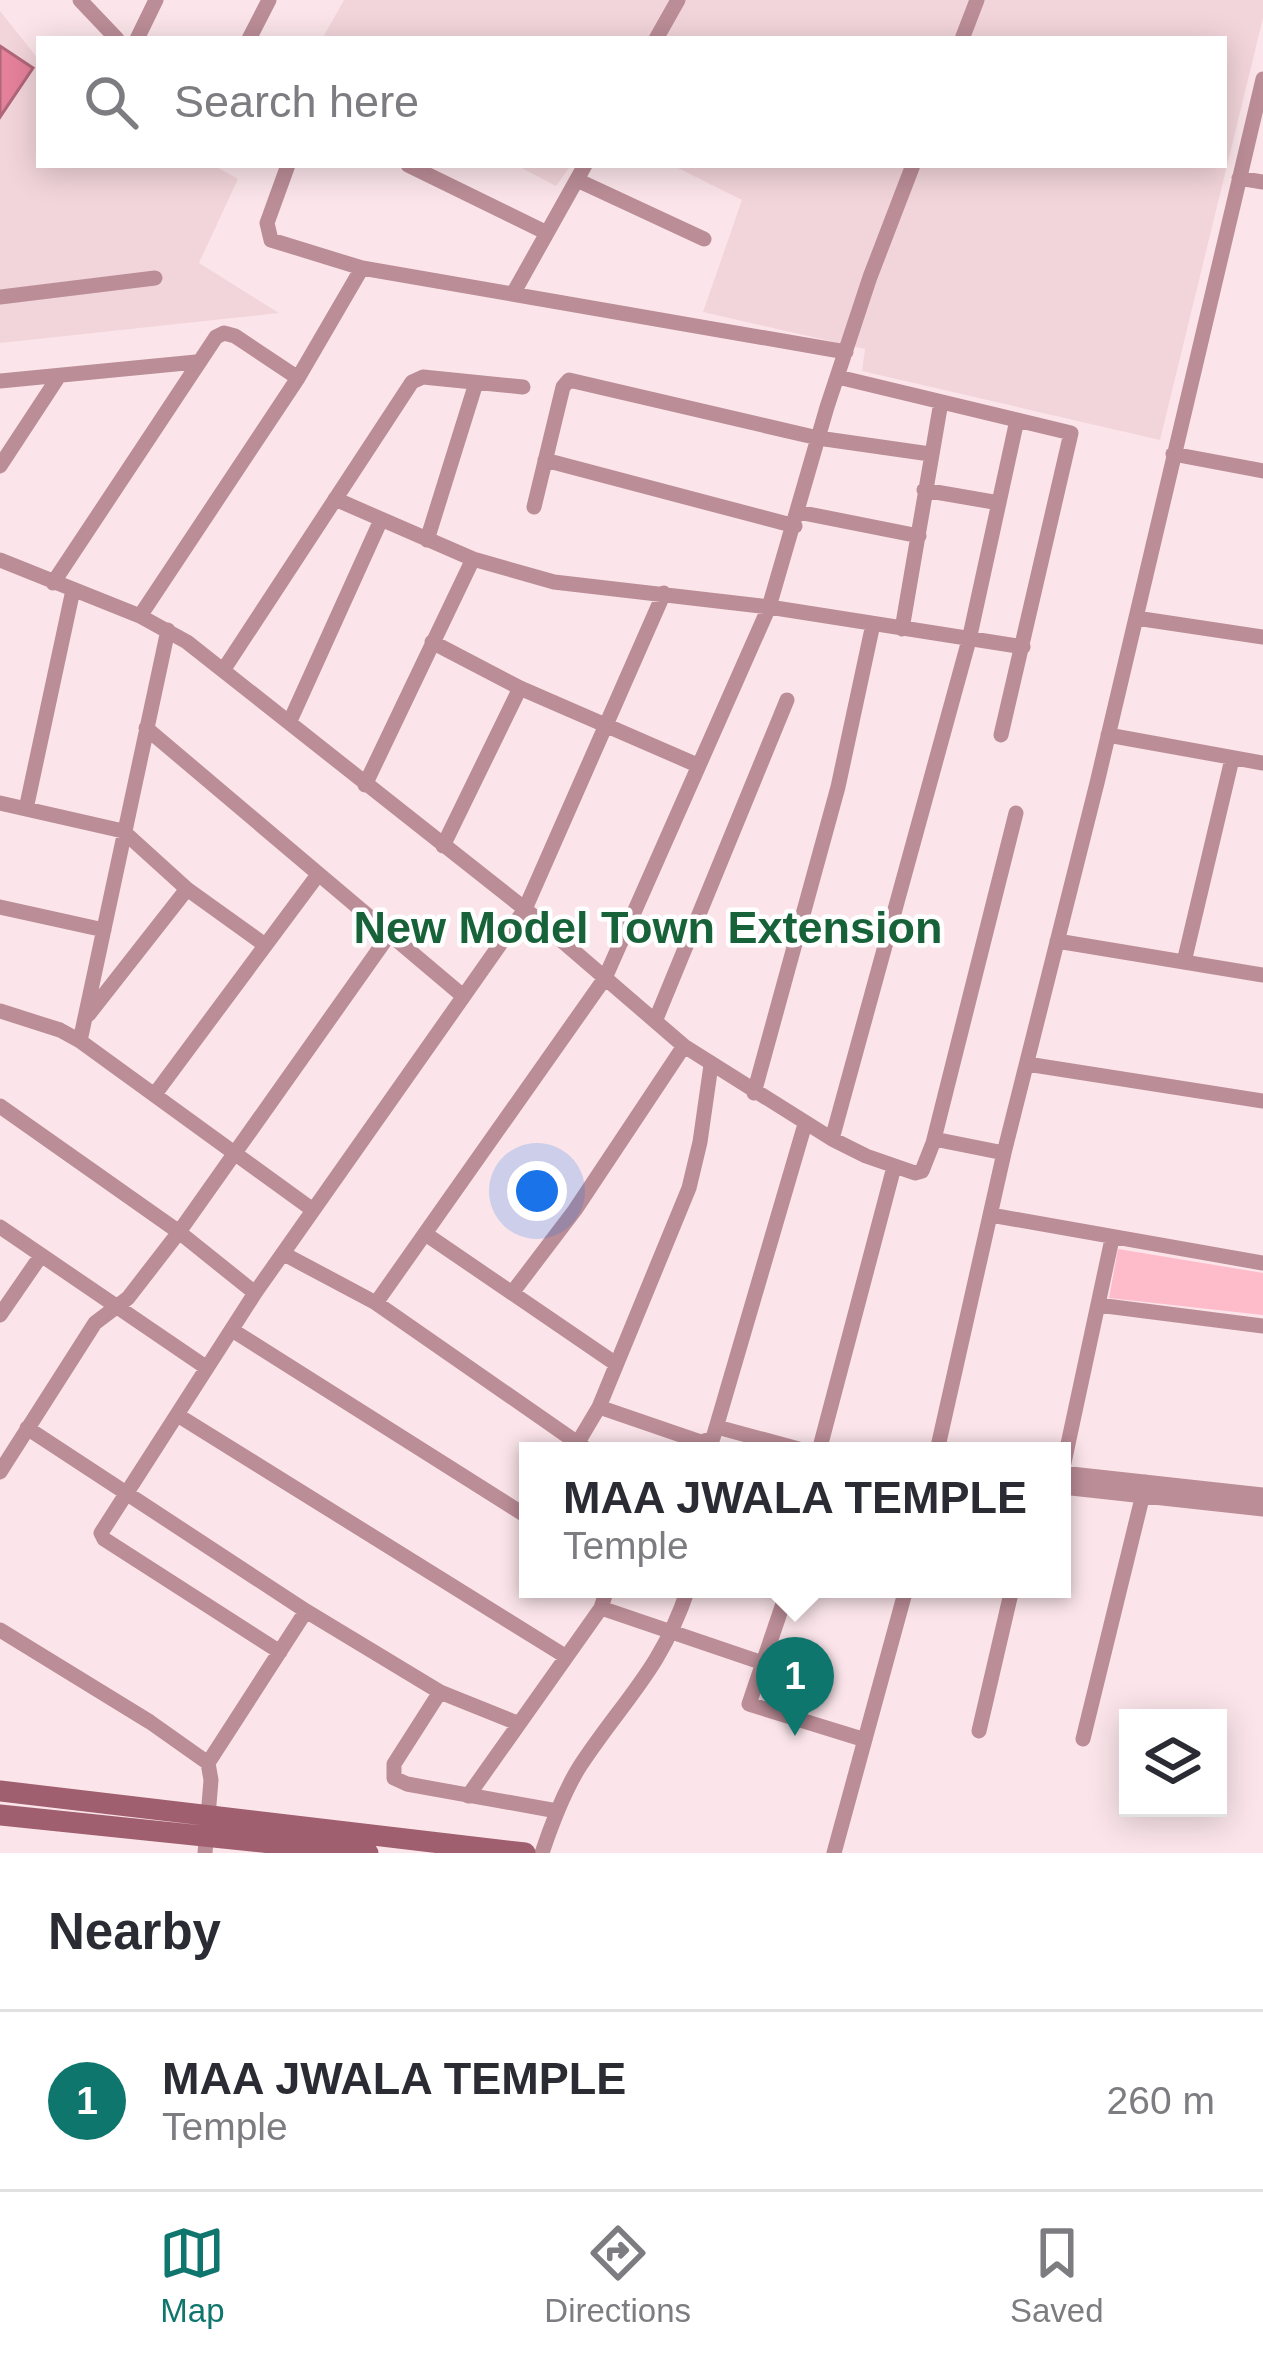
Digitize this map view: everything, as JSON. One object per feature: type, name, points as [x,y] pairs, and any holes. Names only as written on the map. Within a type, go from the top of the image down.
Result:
[{"type":"main road","points":[[0,1791],[206,1834],[525,1853]]},
{"type":"main road","points":[[0,1815],[368,1853]]},
{"type":"street","points":[[80,0],[114,36]]},
{"type":"street","points":[[139,36],[157,0]]},
{"type":"street","points":[[251,36],[269,0]]},
{"type":"street","points":[[658,36],[678,0]]},
{"type":"street","points":[[963,36],[977,0]]},
{"type":"street","points":[[939,1442],[1004,1153],[1263,79]]},
{"type":"street","points":[[287,168],[267,223],[271,240],[362,268],[846,352]]},
{"type":"street","points":[[414,168],[547,233]]},
{"type":"street","points":[[376,1303],[605,978],[769,607],[846,352],[913,168]]},
{"type":"street","points":[[514,292],[581,172],[704,239]]},
{"type":"street","points":[[1239,178],[1263,182]]},
{"type":"street","points":[[140,616],[298,378],[362,268]]},
{"type":"street","points":[[0,296],[155,278]]},
{"type":"street","points":[[53,583],[216,337],[230,334],[298,378]]},
{"type":"street","points":[[0,381],[196,362]]},
{"type":"street","points":[[0,466],[59,376]]},
{"type":"street","points":[[838,377],[1071,433],[1001,734]]},
{"type":"street","points":[[224,669],[416,379],[523,387]]},
{"type":"street","points":[[534,507],[563,387],[575,380],[818,438],[930,454]]},
{"type":"street","points":[[427,540],[476,383]]},
{"type":"street","points":[[902,629],[941,402]]},
{"type":"street","points":[[832,1139],[969,640],[1017,420]]},
{"type":"street","points":[[1173,454],[1263,471]]},
{"type":"street","points":[[545,460],[796,519],[919,536]]},
{"type":"street","points":[[924,490],[999,503]]},
{"type":"street","points":[[335,500],[472,559],[554,581],[769,607],[1023,647]]},
{"type":"street","points":[[290,721],[380,522]]},
{"type":"street","points":[[365,785],[472,559]]},
{"type":"street","points":[[0,560],[168,630],[224,669],[526,909],[684,1046],[805,1124],[894,1167],[920,1173],[933,1143],[1016,813]]},
{"type":"street","points":[[26,809],[73,590]]},
{"type":"street","points":[[280,1652],[101,1537],[255,1293],[526,909],[664,593]]},
{"type":"street","points":[[1136,618],[1263,638]]},
{"type":"street","points":[[754,1093],[838,787],[873,624]]},
{"type":"street","points":[[80,1041],[168,630]]},
{"type":"street","points":[[432,641],[520,688],[697,765]]},
{"type":"street","points":[[443,846],[520,688]]},
{"type":"street","points":[[656,1019],[787,700]]},
{"type":"street","points":[[146,728],[463,996]]},
{"type":"street","points":[[1108,735],[1263,763]]},
{"type":"street","points":[[1184,962],[1232,759]]},
{"type":"street","points":[[0,803],[123,831],[187,889],[265,945]]},
{"type":"street","points":[[155,1094],[317,876]]},
{"type":"street","points":[[84,1020],[187,889]]},
{"type":"street","points":[[0,908],[104,931]]},
{"type":"street","points":[[0,1472],[95,1323],[118,1305],[179,1232],[389,935]]},
{"type":"street","points":[[1057,941],[1263,975]]},
{"type":"street","points":[[0,1011],[80,1041],[313,1210]]},
{"type":"street","points":[[512,1293],[575,1210],[684,1046]]},
{"type":"street","points":[[1027,1064],[1263,1101]]},
{"type":"street","points":[[585,1442],[689,1188],[711,1065]]},
{"type":"street","points":[[0,1106],[179,1232],[255,1293]]},
{"type":"street","points":[[599,1408],[710,1442],[805,1124]]},
{"type":"street","points":[[933,1143],[939,1140],[1004,1153]]},
{"type":"street","points":[[821,1442],[894,1167]]},
{"type":"street","points":[[991,1215],[1263,1263]]},
{"type":"street","points":[[0,1227],[207,1368]]},
{"type":"street","points":[[427,1235],[616,1364]]},
{"type":"street","points":[[1068,1442],[1112,1239]]},
{"type":"street","points":[[284,1254],[376,1303],[574,1442]]},
{"type":"street","points":[[0,1316],[40,1257]]},
{"type":"street","points":[[1098,1305],[1263,1326]]},
{"type":"street","points":[[232,1330],[519,1511]]},
{"type":"street","points":[[179,1416],[565,1656]]},
{"type":"street","points":[[717,1427],[773,1442]]},
{"type":"street","points":[[27,1428],[306,1611],[440,1692],[517,1723]]},
{"type":"street","points":[[1071,1474],[1263,1509]]},
{"type":"street","points":[[1071,1486],[1263,1495]]},
{"type":"street","points":[[1083,1739],[1145,1489]]},
{"type":"street","points":[[468,1796],[604,1598]]},
{"type":"street","points":[[542,1853],[580,1766],[641,1686],[674,1633],[685,1598]]},
{"type":"street","points":[[785,1598],[748,1698],[751,1707],[862,1738]]},
{"type":"street","points":[[833,1853],[904,1598]]},
{"type":"street","points":[[979,1732],[1010,1598]]},
{"type":"street","points":[[601,1608],[760,1662]]},
{"type":"street","points":[[206,1834],[208,1763],[306,1611]]},
{"type":"street","points":[[0,1630],[208,1763]]},
{"type":"street","points":[[440,1692],[394,1764],[394,1778],[557,1811]]},
{"type":"shaded area","points":[[344,0],[1263,0],[1263,18],[1227,165],[1227,36],[324,36]]},
{"type":"shaded area","points":[[0,11],[36,56],[36,168],[218,168],[238,179],[199,263],[279,313],[0,343]]},
{"type":"shaded area","points":[[0,46],[33,68],[0,117]]},
{"type":"shaded area","points":[[522,168],[569,168],[556,186]]},
{"type":"shaded area","points":[[678,168],[1226,168],[1160,440],[862,371],[865,349],[703,312],[742,200]]},
{"type":"shaded area","points":[[1118,1249],[1263,1273],[1263,1315],[1109,1298]]},
{"type":"place","name":"MAA JWALA TEMPLE","points":[[795,1736]]},
{"type":"district","name":"New Model Town Extension","points":[[648,927]]}]
